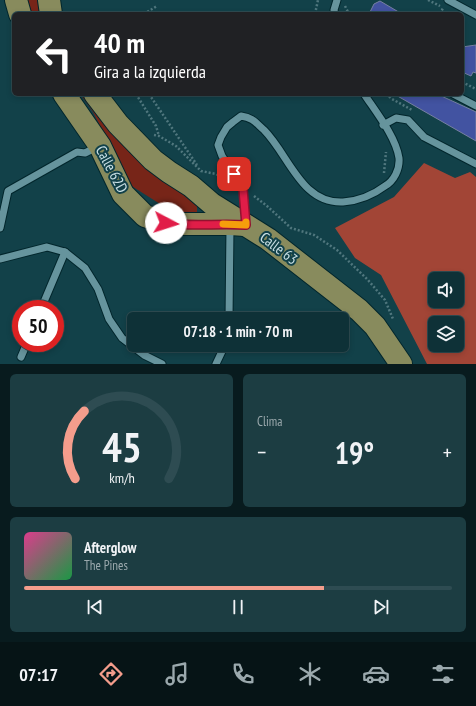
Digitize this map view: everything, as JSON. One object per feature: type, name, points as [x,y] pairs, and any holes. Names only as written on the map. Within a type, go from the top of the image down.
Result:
[{"type":"main road","points":[[16,0],[19,12]]},
{"type":"main road","points":[[49,0],[52,12]]},
{"type":"main road","name":"Calle 62D","points":[[65,96],[100,146],[123,194],[145,216],[166,223],[176,224],[238,225]]},
{"type":"main road","name":"Calle 63","points":[[96,96],[118,124],[153,160],[191,186],[238,225],[268,239],[359,310],[375,326],[398,363]]},
{"type":"street","points":[[334,12],[337,0]]},
{"type":"street","points":[[448,0],[476,15]]},
{"type":"street","points":[[230,312],[243,189],[222,156],[218,145],[227,127],[241,116],[252,118],[268,134],[305,187],[315,196],[323,200],[348,202],[380,190],[390,183],[396,174],[399,160],[398,152],[365,96]]},
{"type":"street","points":[[457,96],[476,106]]},
{"type":"street","points":[[383,125],[396,118],[408,120],[424,137],[476,164]]},
{"type":"street","points":[[0,228],[8,191],[77,152],[85,153],[100,146]]},
{"type":"street","points":[[0,259],[47,247],[65,252],[85,268],[98,289],[108,319],[122,338],[144,355],[162,364]]},
{"type":"street","points":[[45,300],[65,252]]},
{"type":"street","points":[[21,357],[23,352]]},
{"type":"street","points":[[216,364],[222,352]]},
{"type":"path","points":[[315,12],[318,0]]},
{"type":"path","points":[[147,12],[157,6]]},
{"type":"path","points":[[345,6],[348,12]]},
{"type":"path","points":[[464,83],[476,89]]},
{"type":"path","points":[[137,96],[156,126],[158,136],[176,146],[201,170],[150,96]]},
{"type":"path","points":[[243,189],[267,206],[291,228],[314,235],[337,250],[368,280],[385,300],[394,322]]},
{"type":"shaded area","points":[[26,0],[38,0],[41,12],[30,12]]},
{"type":"shaded area","points":[[82,96],[91,96],[197,204],[197,214],[176,214],[130,185],[93,112]]},
{"type":"shaded area","points":[[424,163],[455,178],[470,172],[476,177],[476,364],[427,364],[381,275],[355,258],[335,228],[394,197]]},
{"type":"building","points":[[380,1],[399,12],[370,12],[374,4]]},
{"type":"building","points":[[476,45],[476,73],[473,72],[471,76],[464,73],[464,47]]},
{"type":"building","points":[[397,96],[441,96],[476,112],[476,141]]},
{"type":"slow traffic","points":[[223,224],[246,225],[246,222]]},
{"type":"route","points":[[166,223],[187,225],[246,225],[243,189],[234,174]]}]
